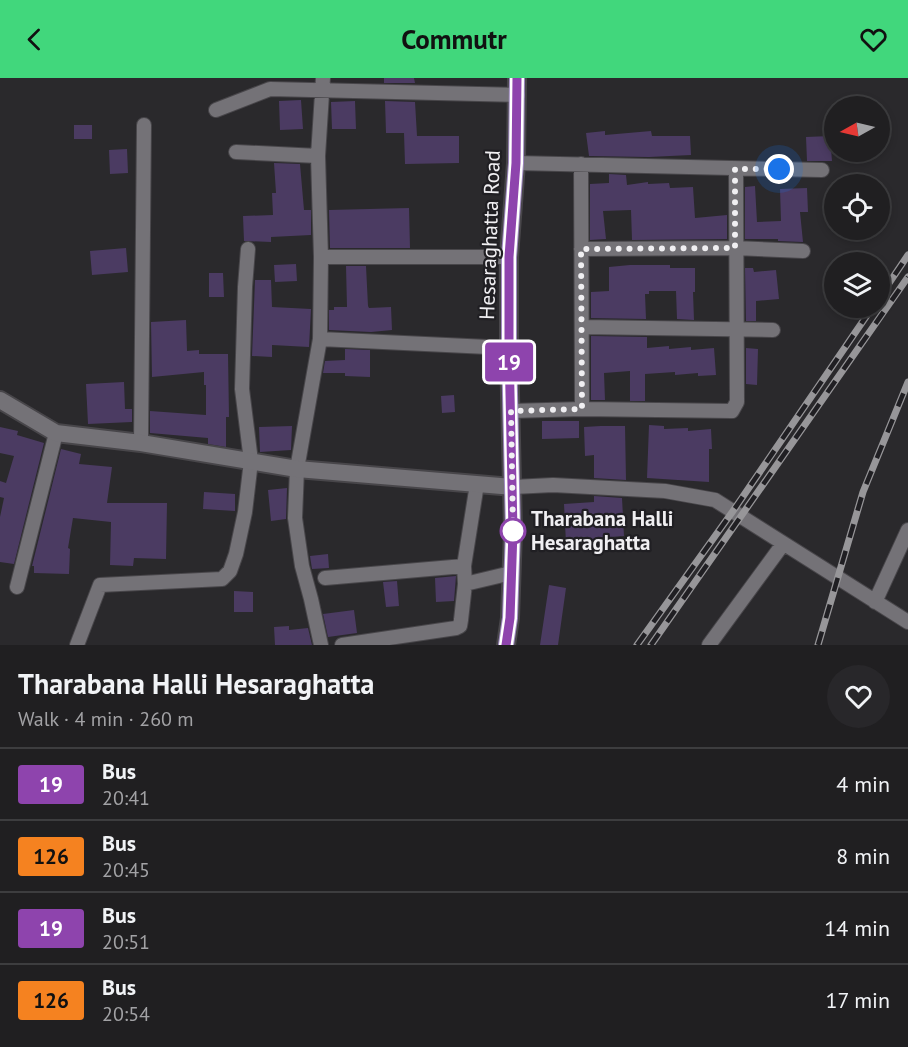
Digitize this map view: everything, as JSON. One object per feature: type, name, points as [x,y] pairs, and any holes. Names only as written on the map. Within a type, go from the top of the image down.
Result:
[{"type":"main road","name":"Hesaraghatta Road","points":[[506,645],[510,618],[513,487],[509,257],[516,163],[517,78]]},
{"type":"street","points":[[321,645],[302,566],[296,518],[297,469],[320,339],[321,256],[318,156],[323,85]]},
{"type":"street","points":[[216,110],[270,89],[323,85],[518,95]]},
{"type":"street","points":[[141,443],[144,125]]},
{"type":"street","points":[[236,152],[318,156]]},
{"type":"street","points":[[516,163],[822,170]]},
{"type":"street","points":[[582,164],[582,409]]},
{"type":"street","points":[[511,411],[582,409],[732,411],[737,402],[735,169]]},
{"type":"street","points":[[581,249],[735,248],[803,251]]},
{"type":"street","points":[[77,645],[100,585],[222,579],[230,571],[245,512],[252,461],[242,389],[244,287],[248,249]]},
{"type":"street","points":[[321,256],[509,257]]},
{"type":"street","points":[[583,327],[773,330]]},
{"type":"street","points":[[320,339],[509,348]]},
{"type":"street","points":[[0,400],[56,433],[141,443],[297,469],[513,487],[553,485],[665,491],[715,500],[908,622]]},
{"type":"street","points":[[17,587],[56,433]]},
{"type":"street","points":[[342,645],[460,626],[465,584],[464,566],[477,484]]},
{"type":"street","points":[[875,602],[908,530]]},
{"type":"street","points":[[709,645],[783,544]]},
{"type":"street","points":[[325,578],[464,566]]},
{"type":"street","points":[[465,584],[511,573]]},
{"type":"building","points":[[384,78],[414,78],[415,83],[384,83]]},
{"type":"building","points":[[301,100],[303,129],[280,130],[279,101]]},
{"type":"building","points":[[355,101],[356,129],[332,129],[331,102]]},
{"type":"building","points":[[385,101],[415,102],[417,136],[459,136],[459,163],[405,164],[404,133],[386,133]]},
{"type":"building","points":[[74,125],[92,125],[92,139],[74,139]]},
{"type":"building","points":[[605,131],[605,135],[651,131],[652,136],[690,136],[691,155],[589,156],[586,133]]},
{"type":"building","points":[[824,136],[824,161],[807,161],[806,137]]},
{"type":"building","points":[[127,149],[128,173],[110,174],[109,150]]},
{"type":"building","points":[[274,163],[300,164],[304,210],[311,210],[311,235],[271,237],[271,242],[244,241],[243,216],[273,215],[272,193],[276,193]]},
{"type":"building","points":[[609,174],[626,175],[627,185],[648,182],[648,184],[669,183],[670,188],[693,187],[695,218],[727,215],[727,239],[632,240],[631,210],[603,211],[606,239],[590,240],[590,184],[609,183]]},
{"type":"building","points":[[755,186],[757,222],[781,221],[780,189],[807,188],[808,212],[800,212],[803,242],[745,239],[745,187]]},
{"type":"building","points":[[409,208],[410,248],[330,248],[329,210]]},
{"type":"building","points":[[126,248],[128,272],[92,275],[90,251]]},
{"type":"building","points":[[296,264],[297,281],[275,282],[274,265]]},
{"type":"building","points":[[670,265],[670,268],[695,268],[694,320],[677,319],[676,291],[649,291],[649,294],[645,294],[646,319],[591,318],[591,292],[609,291],[609,267]]},
{"type":"building","points":[[346,266],[366,266],[368,306],[369,308],[391,307],[392,330],[371,332],[329,330],[329,310],[334,310],[334,307],[347,307]]},
{"type":"building","points":[[745,268],[753,268],[754,272],[776,270],[779,299],[756,301],[756,321],[746,321]]},
{"type":"building","points":[[209,273],[223,273],[224,297],[209,297]]},
{"type":"building","points":[[255,280],[271,280],[272,307],[311,309],[309,347],[272,345],[272,357],[252,356]]},
{"type":"building","points":[[186,320],[187,351],[199,350],[199,354],[228,354],[229,417],[226,417],[226,447],[208,444],[208,438],[150,433],[150,411],[206,415],[204,372],[152,377],[151,322]]},
{"type":"building","points":[[591,336],[647,337],[647,348],[691,347],[691,350],[714,348],[716,375],[698,376],[698,373],[675,375],[675,372],[645,374],[645,401],[630,401],[630,371],[604,373],[605,400],[591,400]]},
{"type":"building","points":[[746,348],[758,349],[757,385],[746,384]]},
{"type":"building","points":[[345,349],[370,350],[370,377],[345,376],[345,373],[323,373],[325,361],[345,360]]},
{"type":"building","points":[[124,382],[125,409],[132,409],[132,422],[88,424],[86,384]]},
{"type":"building","points":[[454,395],[455,412],[442,413],[441,396]]},
{"type":"building","points":[[542,421],[579,421],[579,438],[542,439]]},
{"type":"building","points":[[649,425],[664,426],[664,429],[688,428],[688,431],[711,429],[709,482],[647,478]]},
{"type":"building","points":[[292,426],[291,450],[260,452],[259,427]]},
{"type":"building","points":[[625,426],[626,480],[594,478],[594,455],[585,456],[584,427]]},
{"type":"building","points":[[0,427],[18,431],[17,435],[44,443],[14,564],[0,562],[0,517],[4,498],[0,497],[0,481],[6,483],[14,456],[0,453]]},
{"type":"building","points":[[61,449],[81,454],[79,464],[112,467],[107,503],[167,503],[166,559],[134,558],[133,566],[110,565],[111,522],[73,518],[68,548],[70,549],[69,574],[34,573],[34,566],[32,566]]},
{"type":"building","points":[[287,488],[286,519],[271,521],[268,490]]},
{"type":"building","points":[[204,492],[235,494],[235,511],[203,509]]},
{"type":"building","points":[[594,496],[622,498],[624,536],[566,543],[564,504],[594,502]]},
{"type":"building","points":[[328,554],[329,568],[312,569],[310,556]]},
{"type":"building","points":[[456,576],[454,601],[436,602],[435,578]]},
{"type":"building","points":[[397,581],[399,606],[386,607],[383,582]]},
{"type":"building","points":[[549,585],[566,588],[558,645],[540,645]]},
{"type":"building","points":[[234,591],[253,592],[253,612],[234,612]]},
{"type":"building","points":[[354,610],[357,633],[328,637],[323,614]]},
{"type":"building","points":[[289,626],[289,630],[308,628],[312,645],[275,645],[274,627]]},
{"type":"railway","points":[[890,282],[908,255]]},
{"type":"railway","points":[[651,645],[908,277]]},
{"type":"railway","points":[[637,645],[733,511],[865,318]]},
{"type":"railway","points":[[818,645],[863,492],[908,382]]},
{"type":"bus line","name":"19","points":[[506,645],[510,618],[513,531],[509,257],[516,163],[517,78]]},
{"type":"place","name":"Tharabana Halli Hesaraghatta","points":[[513,531]]},
{"type":"route","points":[[513,531],[511,411],[582,409],[581,249],[735,248],[735,169],[779,169]]}]
